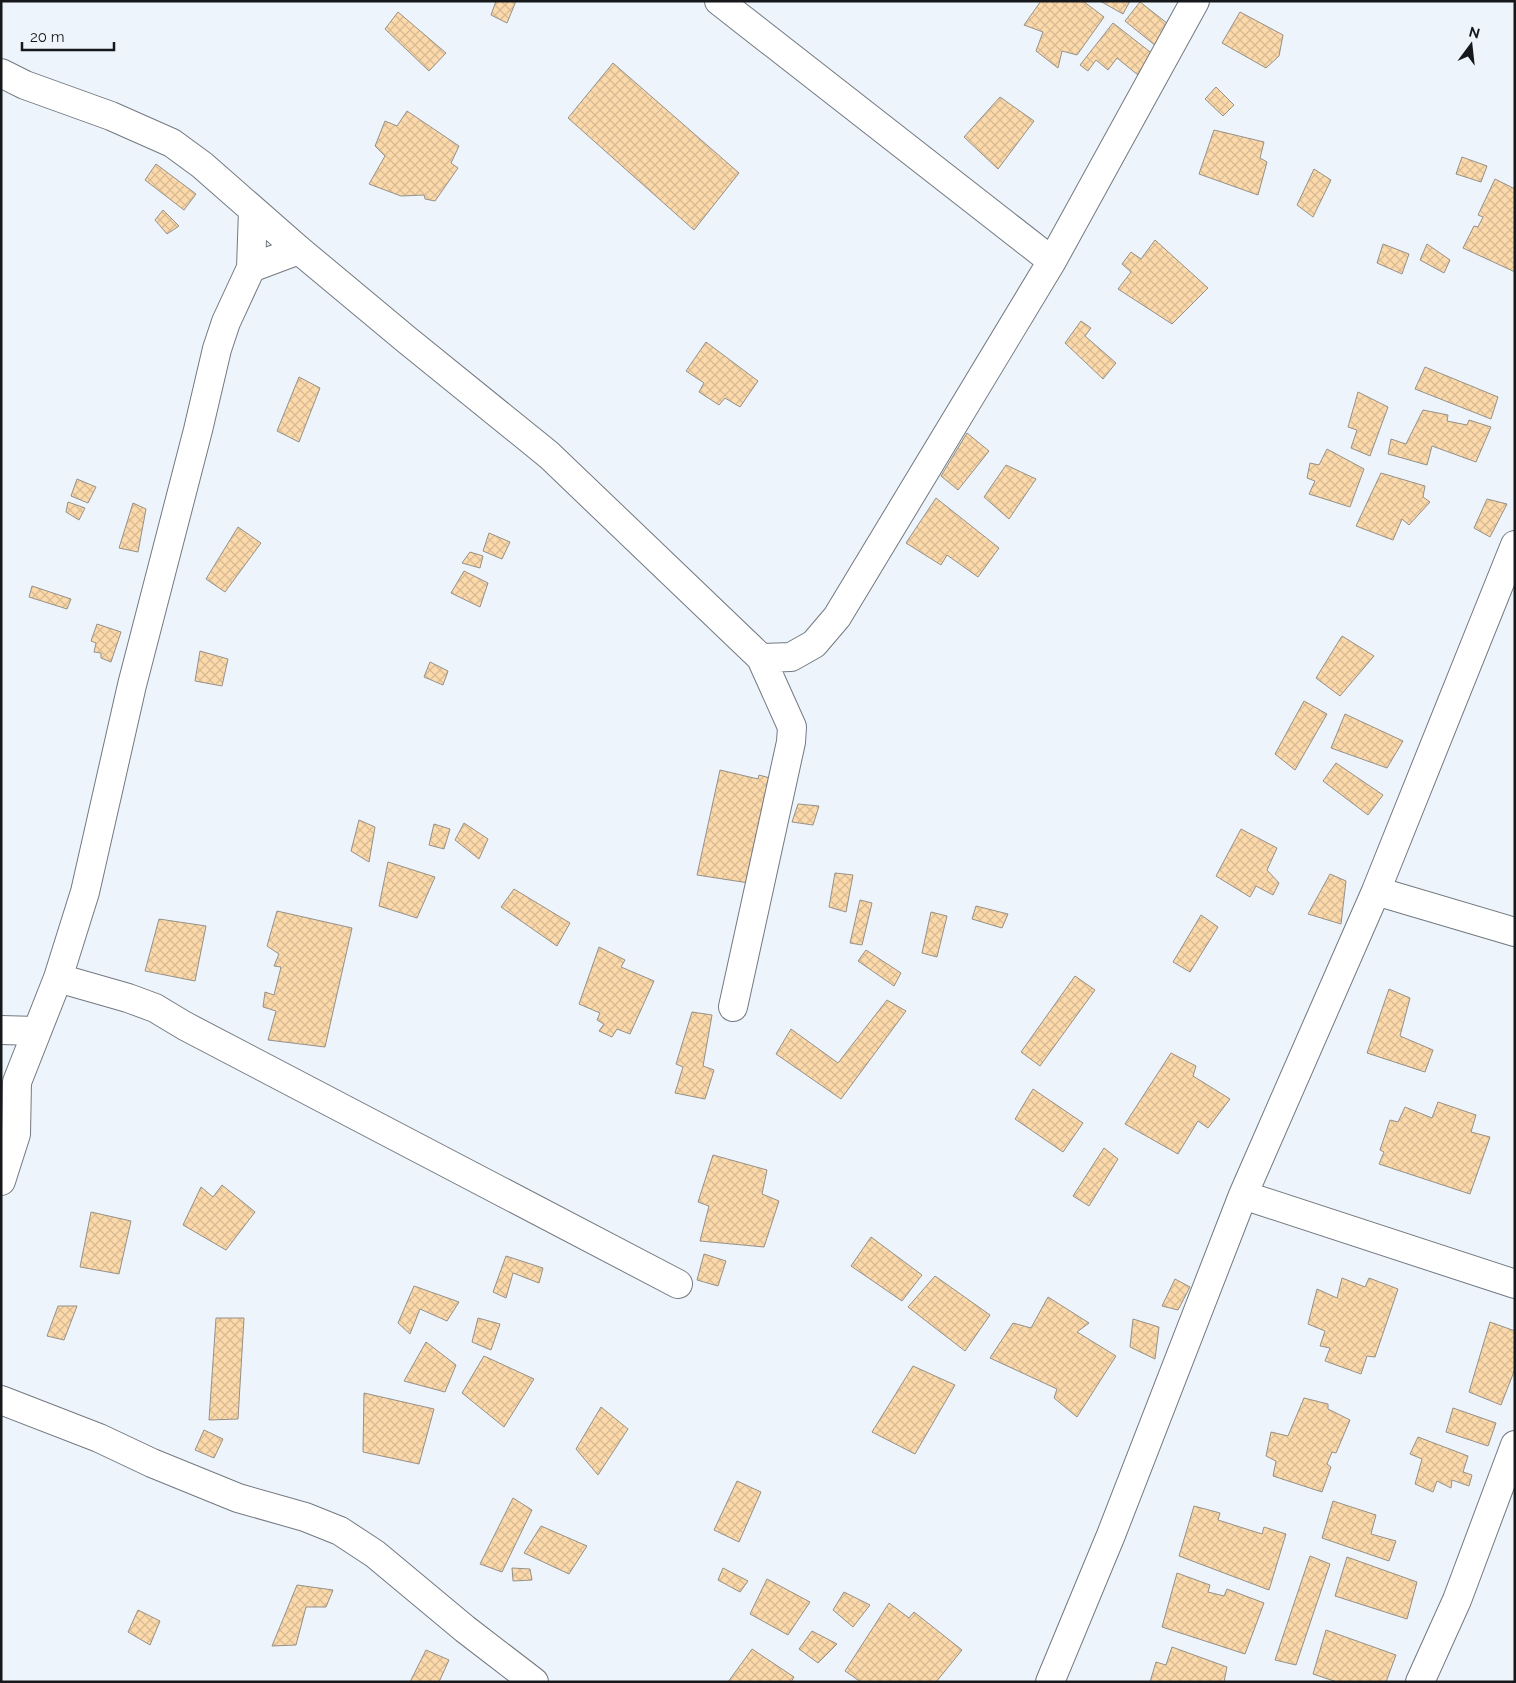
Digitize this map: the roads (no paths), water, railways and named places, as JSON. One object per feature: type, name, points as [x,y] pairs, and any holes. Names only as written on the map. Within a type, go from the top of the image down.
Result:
[{"type":"street","points":[[719,1],[1052,261]]},
{"type":"street","points":[[761,658],[791,657],[814,644],[837,617],[1052,261],[1195,1]]},
{"type":"street","points":[[1,73],[25,85],[111,116],[172,143],[202,165],[299,250],[549,455],[761,658],[792,727],[791,742],[733,1007]]},
{"type":"street","points":[[1,1181],[16,1134],[9,1077],[38,1031],[58,978],[85,892],[132,685],[217,349],[226,322],[251,268],[252,210]]},
{"type":"street","points":[[251,268],[299,250]]},
{"type":"street","points":[[1050,1682],[1111,1535],[1243,1195],[1376,891],[1515,545]]},
{"type":"street","points":[[1376,891],[1515,932]]},
{"type":"street","points":[[58,978],[128,998],[155,1008],[185,1026],[678,1284]]},
{"type":"street","points":[[1,1030],[38,1031]]},
{"type":"street","points":[[1243,1195],[1515,1284]]},
{"type":"street","points":[[1,1400],[99,1438],[152,1463],[238,1498],[305,1517],[340,1531],[375,1554],[465,1629],[534,1682]]},
{"type":"street","points":[[1420,1682],[1457,1600],[1515,1445]]}]
